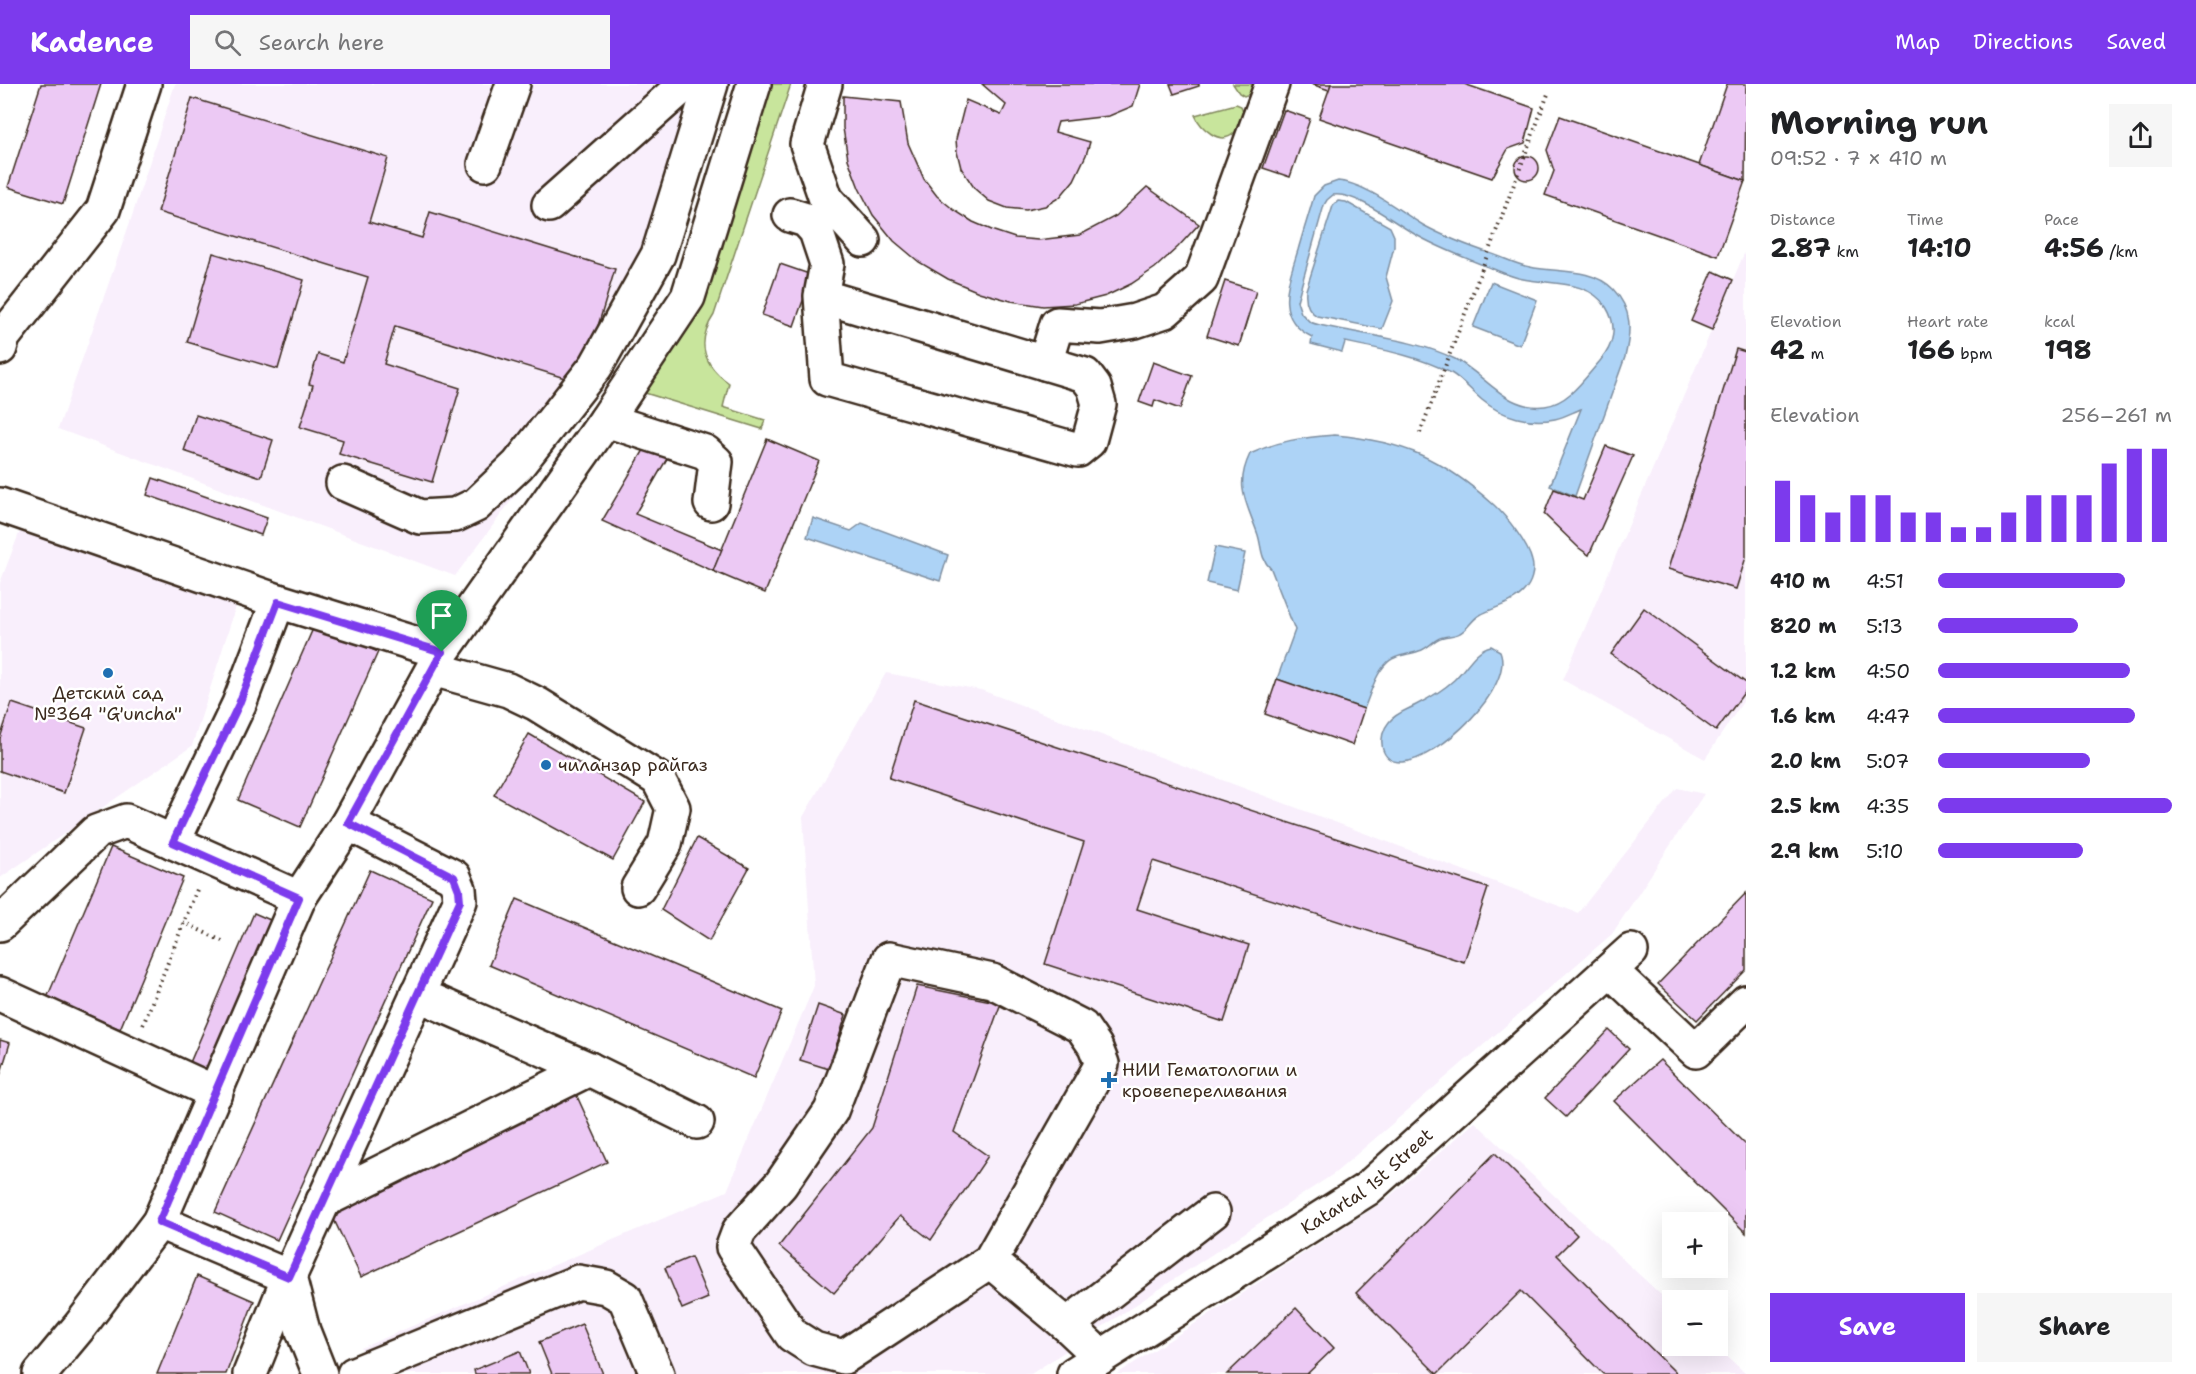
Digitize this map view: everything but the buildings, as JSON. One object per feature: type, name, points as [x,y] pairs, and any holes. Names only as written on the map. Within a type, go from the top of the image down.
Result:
[{"type":"street","points":[[0,348],[3,337],[103,210],[144,84]]},
{"type":"street","points":[[484,164],[513,84]]},
{"type":"street","points":[[549,205],[685,84]]},
{"type":"street","points":[[343,483],[420,517],[455,515],[476,506],[518,465],[596,366],[658,255],[711,84]]},
{"type":"street","points":[[40,1374],[159,1222],[299,898],[348,823],[437,661],[606,420],[688,297],[754,84]]},
{"type":"street","points":[[825,84],[807,144],[826,199],[863,240]]},
{"type":"street","points":[[1045,363],[1057,324],[1100,327],[1135,321],[1165,311],[1201,279],[1272,84]]},
{"type":"street","points":[[790,215],[806,220],[816,231],[827,264],[821,296],[827,379],[1078,450],[1089,441],[1099,404],[1094,387],[1085,375],[821,296]]},
{"type":"street","points":[[606,420],[705,452],[716,462],[711,503]]},
{"type":"street","points":[[0,505],[278,602],[437,661],[537,704],[658,779],[673,808],[664,844],[638,888]]},
{"type":"street","points":[[173,842],[239,704],[278,602]]},
{"type":"street","points":[[0,924],[96,832],[126,821],[299,898]]},
{"type":"street","points":[[250,1374],[289,1277],[460,901],[454,877],[348,823]]},
{"type":"street","points":[[889,960],[992,981],[1082,1027],[1095,1046],[1102,1064],[990,1261],[844,1357],[814,1349],[792,1335],[733,1247],[740,1231],[782,1184],[831,1111],[889,960]]},
{"type":"street","name":"Katartal 1st Street","points":[[1088,1366],[1367,1189],[1621,961],[1696,1051],[1746,1002]]},
{"type":"street","points":[[0,994],[216,1093]]},
{"type":"street","points":[[417,994],[589,1069],[697,1122]]},
{"type":"street","points":[[323,1201],[589,1069]]},
{"type":"street","points":[[1067,1325],[1213,1212]]},
{"type":"street","points":[[159,1222],[289,1277]]},
{"type":"street","points":[[990,1261],[1067,1325],[1088,1366]]},
{"type":"street","points":[[289,1277],[303,1331],[320,1374]]},
{"type":"street","points":[[354,1374],[578,1282],[606,1287],[626,1298],[657,1374]]},
{"type":"path","points":[[1420,433],[1548,93]]},
{"type":"path","points":[[143,1025],[209,858]]},
{"type":"path","points":[[183,922],[224,942]]},
{"type":"shaded area","points":[[175,84],[724,84],[571,421],[455,576],[58,429]]},
{"type":"shaded area","points":[[1746,249],[1746,697],[1705,759],[1563,680]]},
{"type":"shaded area","name":"Детский сад №364 \"G'uncha\"","points":[[23,523],[238,600],[192,746],[0,878],[0,583]]},
{"type":"shaded area","name":"НИИ Гематологии и кровепереливания","points":[[886,673],[981,690],[1578,913],[1677,788],[1704,794],[1612,934],[1335,1173],[1031,1374],[371,1374],[361,1348],[727,1191],[814,986],[803,817]]},
{"type":"shaded area","points":[[1475,1122],[1662,1296],[1662,1356],[1727,1356],[1746,1374],[1117,1374],[1383,1202]]},
{"type":"green space","points":[[766,84],[791,84],[714,315],[708,325],[704,344],[708,361],[713,369],[729,383],[723,407],[765,420],[762,429],[645,393],[702,290]]},
{"type":"green space","points":[[1233,84],[1254,84],[1252,93],[1244,96]]},
{"type":"green space","points":[[1236,104],[1241,106],[1242,112],[1235,132],[1229,137],[1217,137],[1211,134],[1201,125],[1195,115]]},
{"type":"water","points":[[1338,181],[1360,187],[1449,238],[1526,266],[1594,277],[1604,282],[1620,297],[1629,321],[1625,357],[1575,496],[1550,486],[1581,409],[1546,420],[1517,418],[1498,411],[1451,373],[1426,362],[1345,342],[1342,352],[1311,344],[1312,337],[1292,320],[1287,299],[1290,275],[1314,196],[1324,186]],"holes":[[[1333,195],[1342,195],[1364,203],[1435,245],[1505,274],[1523,279],[1579,287],[1589,292],[1606,307],[1612,321],[1613,335],[1605,355],[1576,389],[1562,400],[1545,406],[1531,406],[1508,398],[1466,366],[1443,353],[1404,342],[1310,322],[1301,313],[1297,301],[1324,205]]]},
{"type":"water","points":[[1338,201],[1346,202],[1390,227],[1394,236],[1394,247],[1386,277],[1393,301],[1382,329],[1317,316],[1307,304],[1306,290],[1333,206]]},
{"type":"water","points":[[1491,282],[1537,300],[1520,345],[1473,327]]},
{"type":"water","points":[[1335,435],[1381,442],[1421,455],[1439,464],[1475,489],[1505,516],[1530,554],[1533,565],[1529,585],[1514,599],[1480,615],[1458,634],[1441,638],[1422,650],[1389,661],[1376,679],[1364,709],[1277,679],[1295,630],[1271,569],[1263,557],[1258,535],[1246,504],[1243,486],[1245,466],[1250,454],[1291,440]]},
{"type":"water","points":[[813,518],[851,531],[862,523],[948,555],[940,581],[807,537]]},
{"type":"water","points":[[1215,547],[1245,553],[1237,590],[1207,583]]},
{"type":"water","points":[[1491,646],[1500,651],[1502,666],[1496,684],[1470,720],[1435,749],[1417,758],[1402,762],[1389,758],[1382,748],[1382,741],[1385,728],[1392,719],[1445,687],[1458,676],[1475,655]]},
{"type":"place","name":"Детский сад №364 \"G'uncha\"","points":[[108,673]]},
{"type":"place","name":"чиланзар райгаз","points":[[546,765]]},
{"type":"place","name":"НИИ Гематологии и кровепереливания","points":[[1109,1080]]},
{"type":"route","points":[[278,602],[442,652],[348,823],[454,877],[460,901],[289,1277],[159,1222],[299,898],[173,842],[239,704],[278,602]]}]
